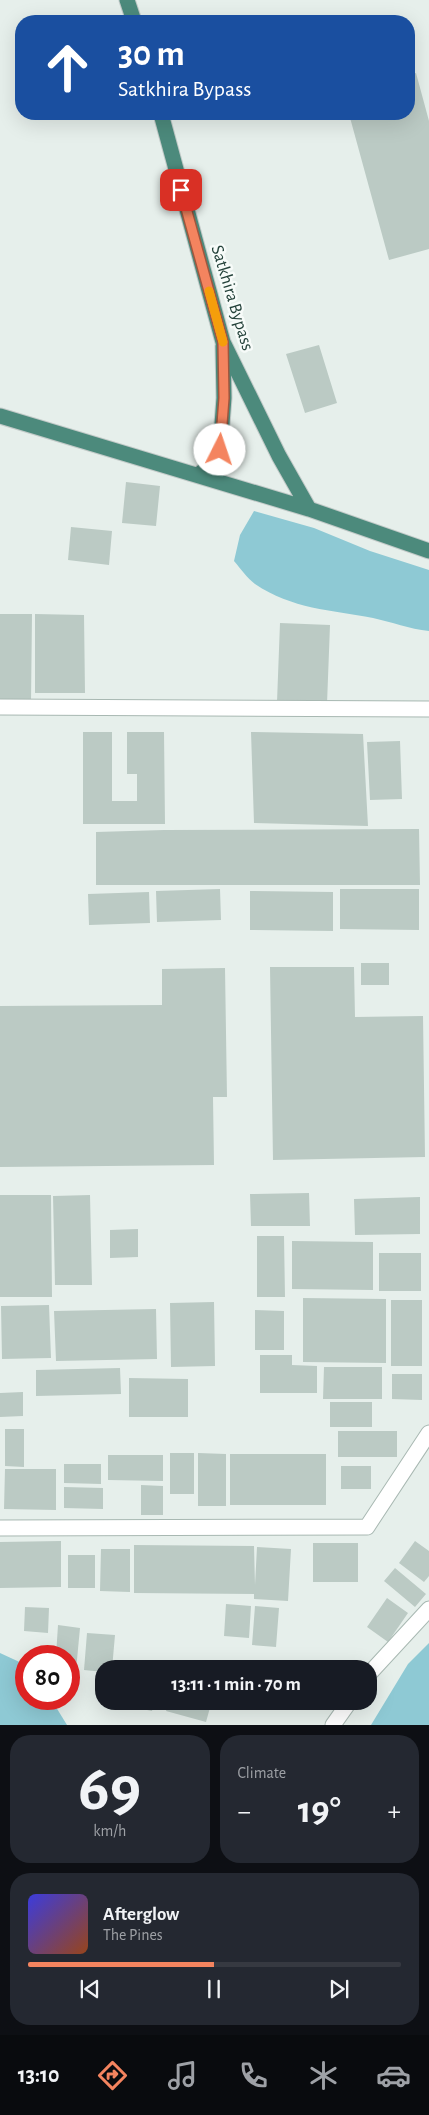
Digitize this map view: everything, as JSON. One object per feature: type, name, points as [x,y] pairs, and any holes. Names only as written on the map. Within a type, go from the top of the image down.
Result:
[{"type":"highway","points":[[127,0],[132,15]]},
{"type":"highway","name":"Satkhira Bypass","points":[[163,120],[223,342],[279,456],[309,509]]},
{"type":"highway","points":[[198,476],[209,466],[220,450],[224,398],[223,342]]},
{"type":"highway","points":[[0,416],[309,509],[429,551]]},
{"type":"street","points":[[0,706],[429,709]]},
{"type":"street","points":[[0,1528],[367,1527],[429,1433]]},
{"type":"street","points":[[377,1665],[429,1609]]},
{"type":"street","points":[[332,1725],[343,1710]]},
{"type":"water","points":[[254,511],[314,528],[370,551],[429,570],[429,631],[298,604],[283,599],[255,584],[234,561],[240,535]]},
{"type":"water","points":[[429,1643],[429,1725],[371,1725],[408,1664]]},
{"type":"water","points":[[0,1653],[15,1660],[15,1710],[58,1710],[67,1725],[0,1725]]},
{"type":"building","points":[[415,73],[429,121],[429,249],[389,260],[351,120],[415,120]]},
{"type":"building","points":[[319,345],[337,403],[305,413],[286,354]]},
{"type":"building","points":[[126,482],[160,486],[156,526],[122,523]]},
{"type":"building","points":[[71,527],[112,531],[109,565],[68,560]]},
{"type":"building","points":[[0,614],[32,614],[31,702],[0,701]]},
{"type":"building","points":[[35,614],[84,615],[85,693],[35,693]]},
{"type":"building","points":[[280,623],[330,625],[327,704],[277,702]]},
{"type":"building","points":[[83,732],[112,732],[112,801],[137,801],[137,774],[127,774],[127,732],[164,732],[165,824],[83,824]]},
{"type":"building","points":[[251,732],[363,734],[368,826],[254,823]]},
{"type":"building","points":[[400,741],[402,799],[370,800],[367,742]]},
{"type":"building","points":[[419,829],[420,885],[96,885],[96,832]]},
{"type":"building","points":[[220,889],[221,920],[157,922],[156,891]]},
{"type":"building","points":[[340,889],[419,889],[419,930],[340,929]]},
{"type":"building","points":[[250,891],[333,892],[333,931],[250,930]]},
{"type":"building","points":[[149,892],[150,923],[89,925],[88,894]]},
{"type":"building","points":[[361,963],[389,963],[389,985],[361,985]]},
{"type":"building","points":[[270,967],[354,967],[355,1017],[423,1016],[425,1157],[273,1160]]},
{"type":"building","points":[[225,968],[227,1097],[213,1097],[214,1165],[0,1167],[0,1006],[162,1005],[162,969]]},
{"type":"building","points":[[309,1193],[310,1226],[251,1226],[250,1194]]},
{"type":"building","points":[[0,1195],[51,1195],[52,1297],[0,1297]]},
{"type":"building","points":[[90,1195],[92,1285],[55,1285],[53,1196]]},
{"type":"building","points":[[420,1197],[420,1234],[355,1235],[354,1199]]},
{"type":"building","points":[[138,1229],[138,1257],[110,1258],[110,1230]]},
{"type":"building","points":[[257,1236],[284,1236],[285,1297],[257,1297]]},
{"type":"building","points":[[292,1241],[373,1242],[373,1290],[292,1289]]},
{"type":"building","points":[[379,1253],[421,1253],[421,1291],[379,1291]]},
{"type":"building","points":[[303,1298],[386,1299],[386,1363],[303,1362]]},
{"type":"building","points":[[391,1300],[422,1300],[422,1366],[391,1366]]},
{"type":"building","points":[[214,1302],[215,1366],[171,1367],[170,1303]]},
{"type":"building","points":[[49,1305],[51,1358],[2,1359],[1,1306]]},
{"type":"building","points":[[156,1309],[157,1359],[56,1361],[54,1311]]},
{"type":"building","points":[[255,1310],[284,1311],[284,1350],[255,1350]]},
{"type":"building","points":[[260,1355],[292,1355],[292,1365],[317,1366],[317,1393],[260,1393]]},
{"type":"building","points":[[324,1367],[382,1367],[382,1399],[323,1399]]},
{"type":"building","points":[[120,1368],[121,1394],[36,1396],[36,1370]]},
{"type":"building","points":[[392,1374],[422,1374],[422,1400],[392,1399]]},
{"type":"building","points":[[129,1378],[188,1379],[188,1417],[129,1417]]},
{"type":"building","points":[[23,1392],[23,1416],[0,1417],[0,1393]]},
{"type":"building","points":[[330,1402],[372,1402],[372,1427],[330,1427]]},
{"type":"building","points":[[5,1429],[24,1429],[24,1467],[5,1466]]},
{"type":"building","points":[[338,1431],[397,1431],[397,1457],[338,1457]]},
{"type":"building","points":[[170,1453],[194,1453],[194,1494],[170,1494]]},
{"type":"building","points":[[198,1453],[226,1454],[226,1506],[198,1506]]},
{"type":"building","points":[[230,1454],[326,1454],[326,1505],[230,1505]]},
{"type":"building","points":[[108,1455],[163,1455],[163,1481],[108,1480]]},
{"type":"building","points":[[64,1464],[101,1464],[101,1484],[64,1483]]},
{"type":"building","points":[[341,1466],[371,1466],[371,1489],[341,1489]]},
{"type":"building","points":[[5,1469],[56,1469],[56,1510],[4,1509]]},
{"type":"building","points":[[141,1485],[163,1486],[163,1515],[141,1515]]},
{"type":"building","points":[[64,1487],[103,1488],[103,1509],[64,1508]]},
{"type":"building","points":[[61,1541],[61,1587],[0,1588],[0,1542]]},
{"type":"building","points":[[415,1541],[429,1551],[429,1576],[424,1582],[399,1563]]},
{"type":"building","points":[[313,1543],[358,1543],[358,1582],[313,1582]]},
{"type":"building","points":[[134,1545],[254,1546],[255,1585],[257,1547],[291,1549],[288,1601],[254,1599],[254,1594],[134,1593]]},
{"type":"building","points":[[101,1549],[130,1549],[130,1592],[100,1591]]},
{"type":"building","points":[[68,1555],[95,1555],[95,1588],[68,1588]]},
{"type":"building","points":[[395,1568],[426,1594],[415,1607],[384,1581]]},
{"type":"building","points":[[387,1598],[408,1613],[388,1642],[367,1627]]},
{"type":"building","points":[[226,1604],[251,1606],[249,1638],[224,1636]]},
{"type":"building","points":[[255,1606],[279,1608],[276,1647],[252,1645]]},
{"type":"building","points":[[25,1607],[49,1608],[48,1633],[24,1631]]},
{"type":"building","points":[[58,1625],[80,1628],[78,1645],[57,1645]]},
{"type":"building","points":[[87,1633],[115,1635],[113,1660],[95,1660],[95,1671],[84,1670]]},
{"type":"building","points":[[166,1710],[209,1710],[206,1722]]},
{"type":"slow traffic","points":[[209,291],[223,342]]},
{"type":"route","points":[[181,190],[223,342],[224,398],[220,450]]}]
